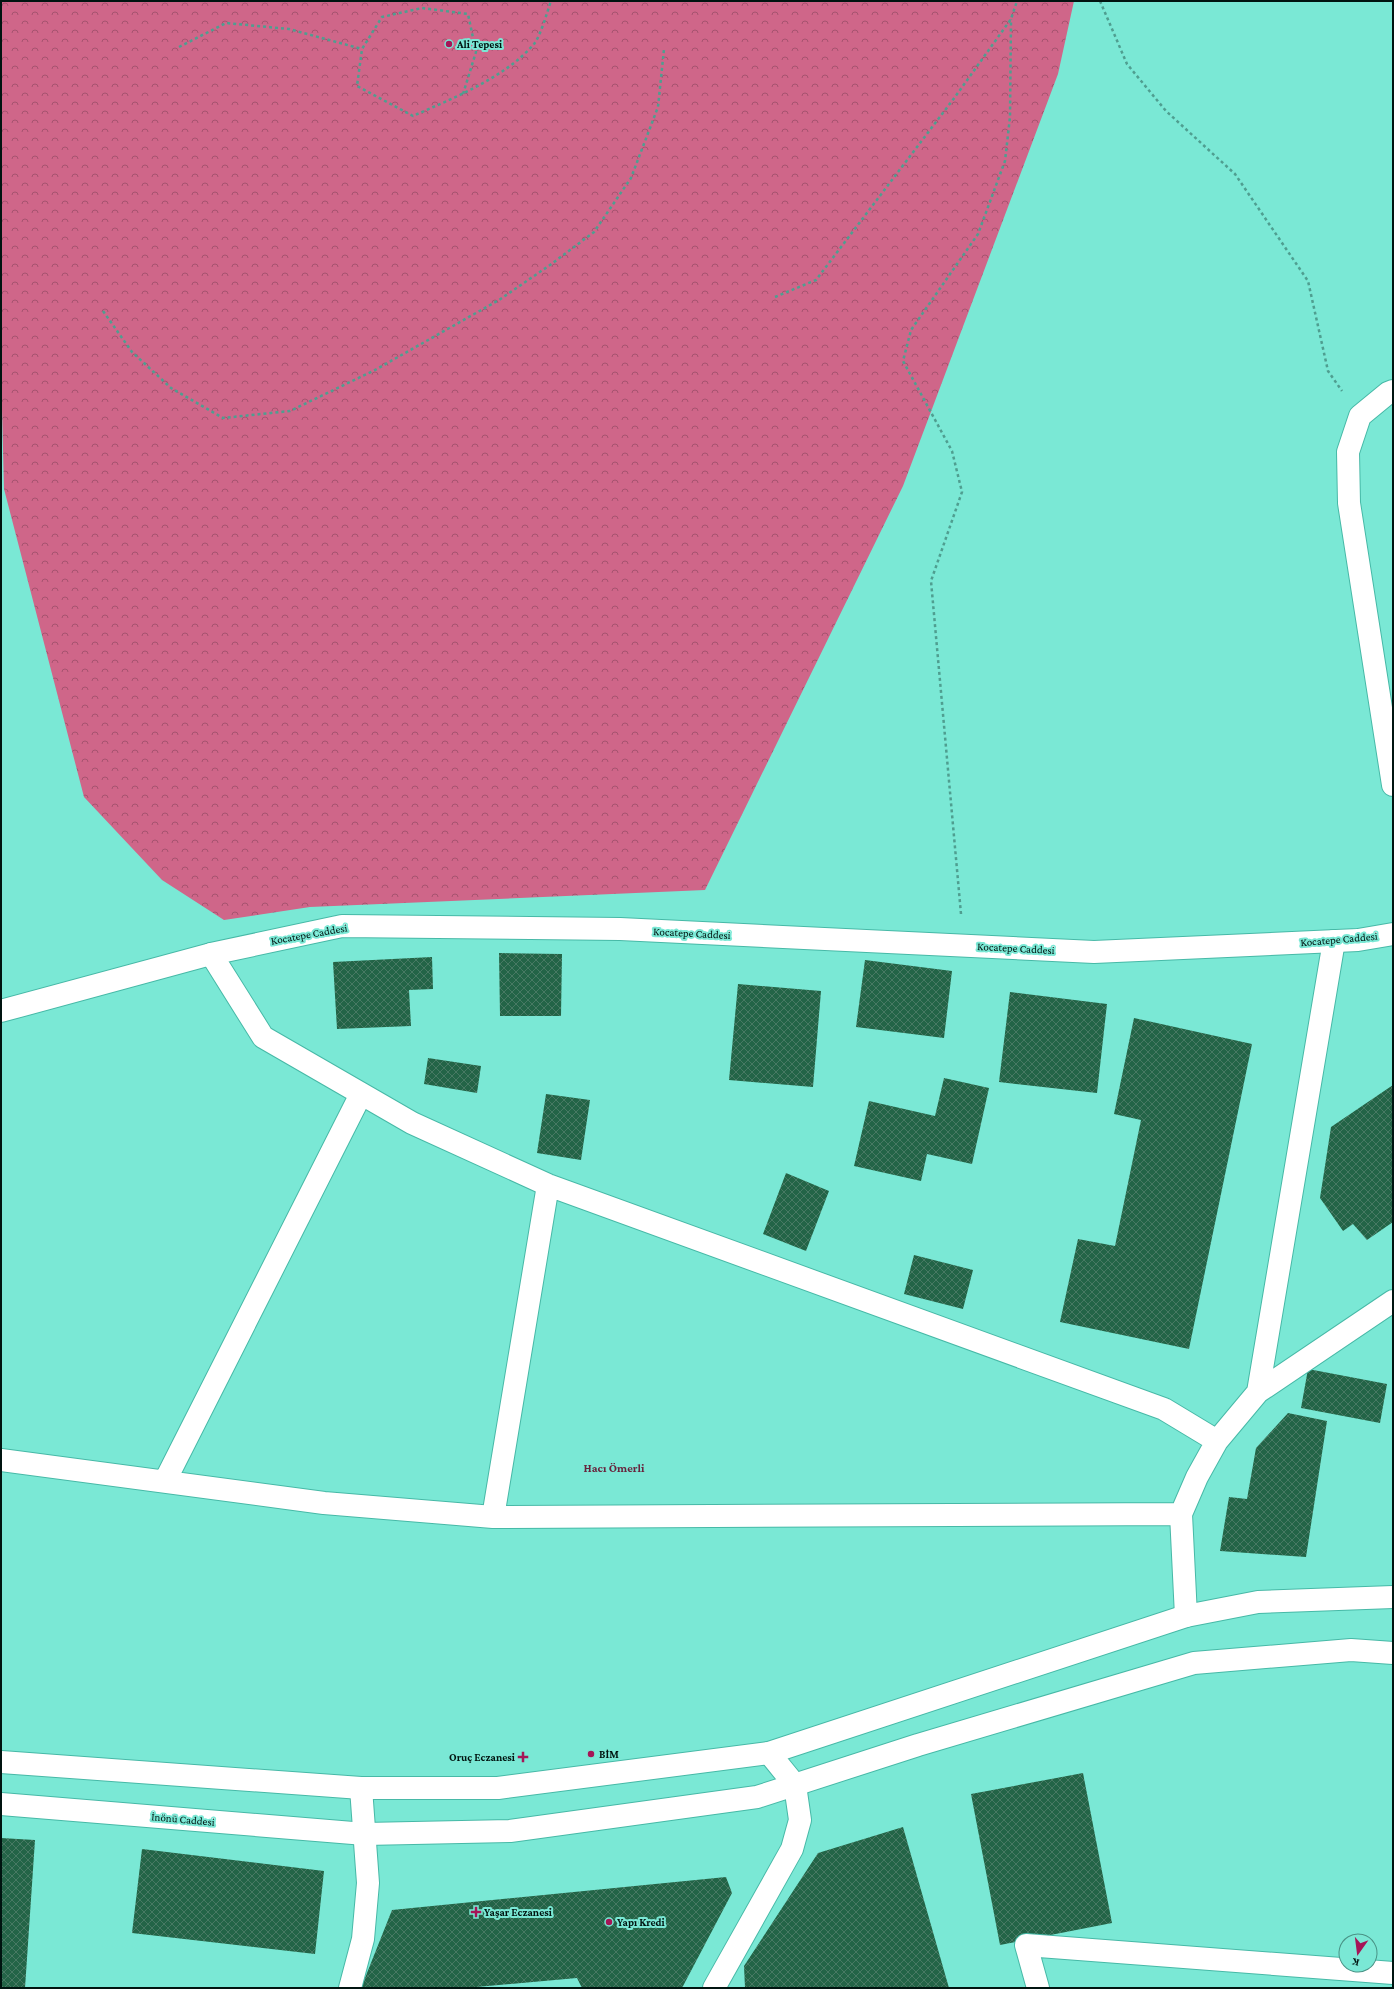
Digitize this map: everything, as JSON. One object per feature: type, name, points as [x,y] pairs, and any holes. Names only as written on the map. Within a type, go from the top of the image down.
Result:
[{"type":"street","points":[[1393,391],[1388,392],[1360,416],[1348,452],[1349,503],[1393,784]]},
{"type":"street","name":"Kocatepe Caddesi","points":[[1,1011],[211,954],[342,926],[620,929],[1094,952],[1358,940],[1393,934]]},
{"type":"street","points":[[1258,1392],[1334,941]]},
{"type":"street","points":[[211,954],[263,1037],[412,1123],[548,1185],[1164,1409],[1217,1441]]},
{"type":"street","points":[[165,1481],[361,1094]]},
{"type":"street","points":[[493,1517],[548,1185]]},
{"type":"street","points":[[1186,1616],[1181,1514],[1197,1477],[1217,1441],[1258,1392],[1393,1301]]},
{"type":"street","points":[[1,1460],[324,1503],[493,1517],[1181,1514]]},
{"type":"street","points":[[1,1762],[361,1788],[498,1788],[769,1753],[1186,1616],[1258,1602],[1393,1597]]},
{"type":"street","name":"İnönü Caddesi","points":[[1,1804],[365,1834],[510,1832],[757,1797],[918,1745],[1194,1663],[1351,1650],[1393,1653]]},
{"type":"street","points":[[714,1988],[792,1849],[800,1820],[794,1785],[769,1753]]},
{"type":"street","points":[[350,1988],[363,1931],[368,1883],[361,1788]]},
{"type":"street","points":[[1038,1988],[1026,1945],[1393,1973]]},
{"type":"path","points":[[463,94],[476,52],[468,14],[422,8],[382,17],[362,49],[357,86],[413,116],[463,94],[510,66],[535,43],[551,1]]},
{"type":"path","points":[[774,297],[816,280],[950,104],[1011,19],[1017,1]]},
{"type":"path","points":[[1100,1],[1127,64],[1166,111],[1235,174],[1308,282],[1328,371],[1360,416]]},
{"type":"path","points":[[964,946],[931,581],[962,492],[952,451],[903,362],[911,330],[978,234],[1005,161],[1010,117],[1011,19]]},
{"type":"path","points":[[179,47],[226,23],[289,29],[362,49]]},
{"type":"path","points":[[103,311],[132,352],[171,388],[223,418],[290,411],[375,370],[499,300],[550,265],[594,232],[630,178],[658,107],[664,49]]},
{"type":"green space","points":[[1,1],[1074,1],[1058,74],[903,486],[705,890],[310,907],[224,920],[162,880],[84,797],[4,489],[1,370]]},
{"type":"building","points":[[499,953],[562,954],[561,1016],[500,1016]]},
{"type":"building","points":[[432,957],[433,989],[409,990],[411,1026],[337,1029],[333,962]]},
{"type":"building","points":[[865,960],[952,971],[944,1038],[856,1027]]},
{"type":"building","points":[[738,984],[821,991],[813,1087],[729,1080]]},
{"type":"building","points":[[1010,992],[1107,1004],[1097,1093],[999,1082]]},
{"type":"building","points":[[1134,1018],[1252,1044],[1189,1349],[1060,1322],[1078,1239],[1115,1246],[1141,1120],[1114,1114]]},
{"type":"building","points":[[428,1058],[481,1066],[477,1093],[424,1084]]},
{"type":"building","points":[[944,1078],[989,1088],[972,1164],[927,1154],[921,1181],[854,1166],[869,1101],[935,1116]]},
{"type":"building","points":[[1393,1085],[1393,1222],[1367,1240],[1353,1224],[1343,1231],[1320,1198],[1331,1127]]},
{"type":"building","points":[[546,1094],[590,1100],[581,1160],[537,1153]]},
{"type":"building","points":[[786,1173],[829,1191],[806,1251],[763,1234]]},
{"type":"building","points":[[914,1255],[973,1270],[963,1309],[904,1294]]},
{"type":"building","points":[[1308,1369],[1387,1384],[1380,1423],[1301,1408]]},
{"type":"building","points":[[1288,1413],[1327,1421],[1306,1557],[1220,1551],[1229,1497],[1247,1499],[1256,1448]]},
{"type":"building","points":[[1083,1773],[1112,1923],[1000,1945],[971,1794]]},
{"type":"building","points":[[903,1827],[949,1988],[745,1988],[744,1966],[818,1853]]},
{"type":"building","points":[[1,1838],[35,1840],[25,1988],[1,1988]]},
{"type":"building","points":[[142,1849],[324,1871],[315,1954],[132,1933]]},
{"type":"building","points":[[726,1877],[732,1893],[682,1988],[582,1988],[577,1978],[465,1988],[361,1988],[392,1910]]},
{"type":"place","name":"Ali Tepesi","points":[[449,44]]},
{"type":"place","name":"BİM","points":[[591,1754]]},
{"type":"place","name":"Oruç Eczanesi","points":[[523,1757]]},
{"type":"place","name":"Yaşar Eczanesi","points":[[476,1912]]},
{"type":"place","name":"Yapı Kredi","points":[[609,1922]]},
{"type":"district","name":"Hacı Ömerli","points":[[614,1468]]}]
